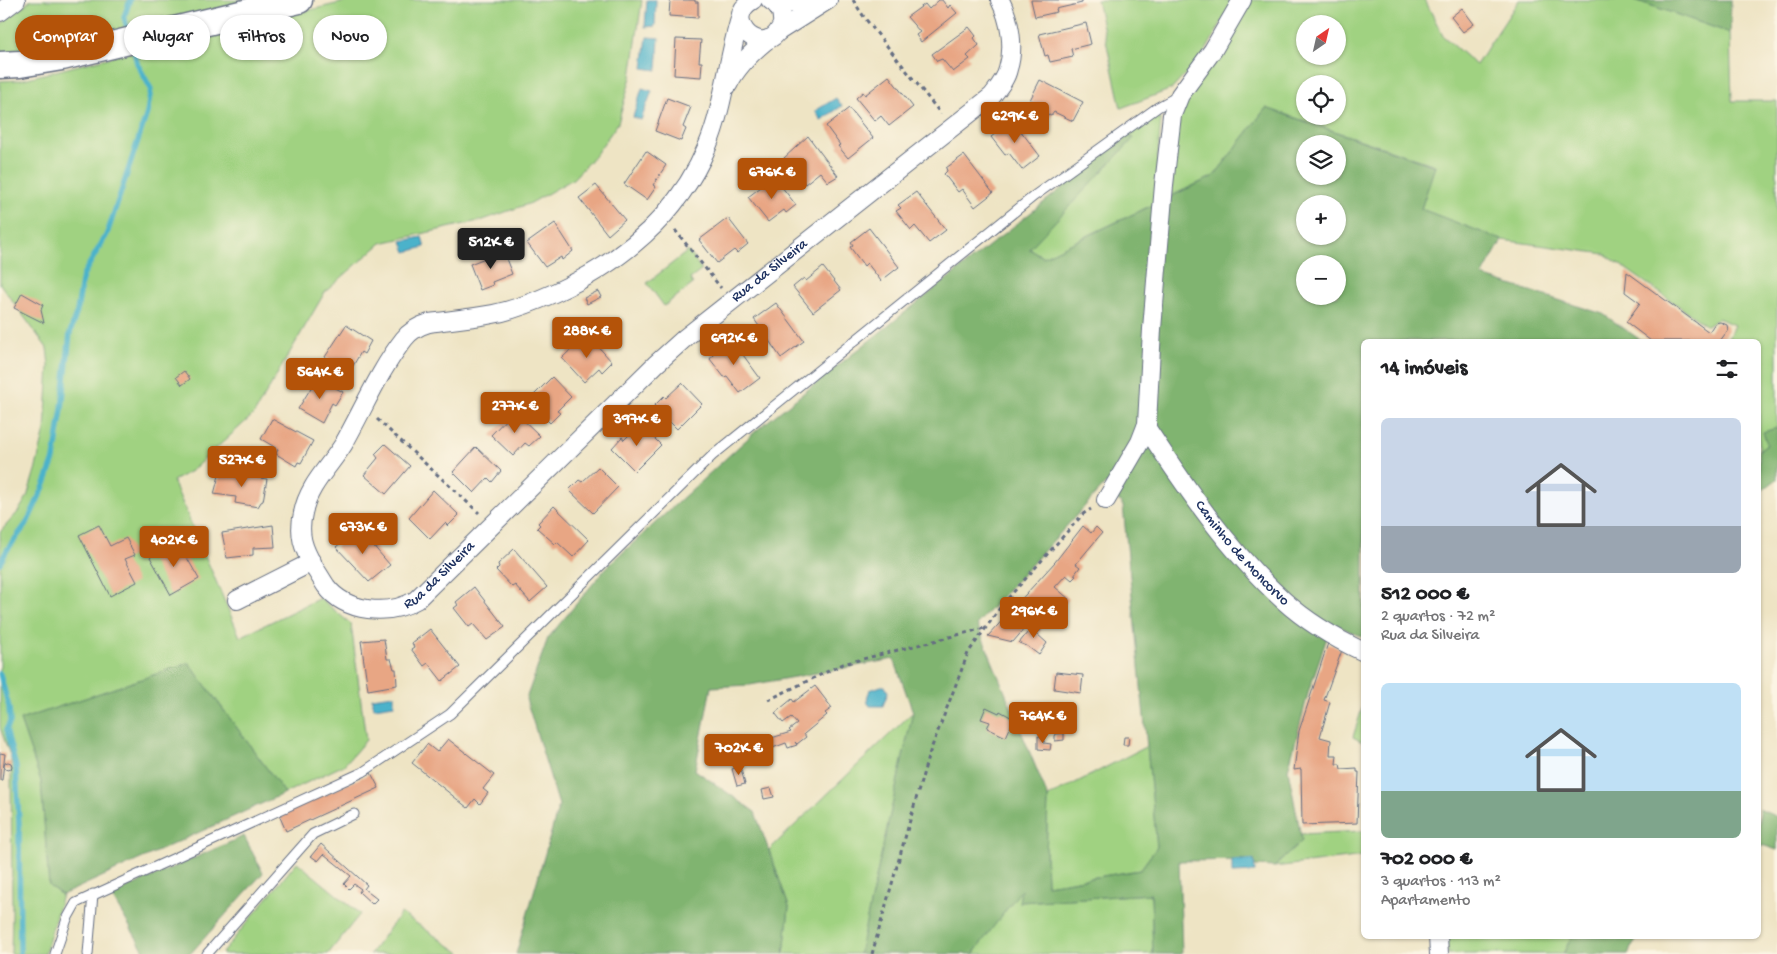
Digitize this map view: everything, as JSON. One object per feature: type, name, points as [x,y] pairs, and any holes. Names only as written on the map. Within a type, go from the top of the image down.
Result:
[{"type":"main road","points":[[0,65],[20,64],[62,57],[299,0]]},
{"type":"street","points":[[0,12],[16,0]]},
{"type":"street","points":[[772,1],[816,0]]},
{"type":"street","name":"Rua da Silveira","points":[[722,97],[732,76],[751,53],[774,35],[828,0]]},
{"type":"street","name":"Rua da Silveira","points":[[743,8],[732,46],[722,97],[707,146],[696,169],[664,216],[612,262],[577,283],[518,307],[494,314],[429,323],[411,331],[393,354],[338,452],[308,494],[303,513],[300,536],[306,553],[327,588],[344,602],[355,606],[391,609],[405,606],[416,600],[656,364],[686,337],[992,96],[1008,71],[1011,55],[1011,34],[1000,0]]},
{"type":"street","points":[[1106,500],[1140,442],[1146,426],[1152,328],[1172,116],[1180,95],[1213,50],[1242,0]]},
{"type":"street","points":[[772,1],[781,11],[782,18],[774,35]]},
{"type":"street","name":"Rua da Silveira","points":[[743,8],[744,31],[749,36],[755,39],[774,35]]},
{"type":"street","name":"Caminho de Moncorvo","points":[[1146,426],[1180,478],[1219,530],[1259,577],[1285,602],[1309,619],[1361,650]]},
{"type":"street","points":[[237,600],[312,562]]},
{"type":"street","points":[[1438,939],[1439,954]]},
{"type":"lane","points":[[55,954],[67,919],[76,902],[363,772],[450,714],[712,456],[1034,196],[1158,107],[1180,95]]},
{"type":"lane","points":[[207,954],[313,834],[354,814]]},
{"type":"lane","points":[[88,954],[93,894]]},
{"type":"path","points":[[853,0],[864,17],[952,128]]},
{"type":"path","points":[[664,216],[732,302]]},
{"type":"path","points":[[364,407],[493,525]]},
{"type":"path","points":[[872,954],[928,757],[968,653],[1002,605],[1083,514],[1106,500]]},
{"type":"path","points":[[768,700],[843,664],[986,627]]},
{"type":"green space","points":[[31,0],[251,0],[190,15],[124,15],[124,31],[114,34],[114,15],[15,15],[15,53],[0,56],[0,25]]},
{"type":"green space","points":[[353,0],[642,0],[631,77],[618,123],[596,154],[573,179],[531,203],[483,220],[381,243],[325,292],[254,414],[191,471],[173,481],[240,637],[320,598],[351,624],[366,740],[344,765],[285,793],[189,663],[20,720],[41,781],[49,886],[62,895],[45,954],[11,954],[11,758],[0,728],[0,532],[18,512],[27,497],[36,467],[45,430],[49,366],[47,348],[0,284],[0,81],[20,80],[99,60],[114,60],[114,56],[124,54],[124,60],[210,60],[210,34],[220,31],[220,60],[303,60],[303,15],[289,15]]},
{"type":"green space","points":[[1097,0],[1234,0],[1204,54],[1172,89],[1121,108]]},
{"type":"green space","points":[[1248,0],[1425,0],[1443,36],[1476,65],[1519,0],[1635,0],[1730,33],[1732,101],[1777,101],[1777,428],[1764,432],[1767,444],[1761,448],[1761,339],[1728,339],[1734,325],[1718,318],[1707,326],[1605,254],[1502,240],[1421,209],[1435,165],[1316,125],[1346,125],[1346,75],[1296,75],[1296,118],[1266,108],[1214,176],[1171,196],[1178,120],[1183,106]]},
{"type":"green space","points":[[1635,0],[1731,0],[1730,33]]},
{"type":"green space","points":[[1266,108],[1296,118],[1296,125],[1316,125],[1345,135],[1296,135],[1296,185],[1346,185],[1346,135],[1435,166],[1421,209],[1502,240],[1482,276],[1603,314],[1639,339],[1361,339],[1361,637],[1332,623],[1309,690],[1288,770],[1302,841],[1274,867],[1255,866],[1254,860],[1179,861],[1182,954],[1153,954],[1151,894],[1019,902],[1021,890],[973,954],[859,954],[913,712],[894,659],[750,685],[711,687],[695,770],[755,812],[789,907],[784,954],[516,954],[559,805],[526,699],[548,638],[606,568],[758,429],[1130,134],[1133,139],[1029,249],[1043,257],[1214,176]],"holes":[[[1106,483],[1123,506],[1157,847],[1140,870],[1047,885],[1048,797],[977,624]]]},
{"type":"green space","points":[[1153,115],[1161,119],[1154,204],[1043,257],[1029,248],[1133,139],[1130,134]]},
{"type":"green space","points":[[688,251],[702,270],[690,279],[693,284],[664,306],[647,283]]},
{"type":"green space","points":[[1777,428],[1777,479],[1761,491],[1761,448],[1767,444],[1763,432]]},
{"type":"green space","points":[[189,663],[285,793],[62,895],[49,886],[41,781],[20,720]]},
{"type":"green space","points":[[913,712],[859,954],[784,954],[789,907],[769,850]]},
{"type":"green space","points":[[1361,712],[1361,741],[1353,737]]},
{"type":"green space","points":[[1147,746],[1157,847],[1140,870],[1047,885],[1048,797]]},
{"type":"green space","points":[[1761,810],[1777,817],[1777,850],[1761,845]]},
{"type":"green space","points":[[1361,831],[1361,856],[1274,867],[1302,841],[1301,834]]},
{"type":"green space","points":[[244,836],[263,873],[190,954],[146,954],[111,895]]},
{"type":"green space","points":[[297,862],[360,914],[328,954],[223,954],[222,953]]},
{"type":"green space","points":[[1021,889],[1020,902],[1151,894],[1153,954],[973,954]]},
{"type":"green space","points":[[401,913],[462,954],[370,954]]},
{"type":"green space","points":[[1570,939],[1563,954],[1448,954],[1447,940]]},
{"type":"green space","points":[[1570,939],[1636,939],[1628,954],[1563,954]]},
{"type":"water","points":[[647,0],[656,0],[655,26],[645,27]]},
{"type":"water","points":[[647,37],[659,38],[657,70],[643,68]]},
{"type":"water","points":[[642,88],[652,91],[641,120],[633,117]]},
{"type":"water","points":[[836,98],[842,106],[821,120],[815,111]]},
{"type":"water","points":[[422,237],[425,247],[406,252],[402,241]]},
{"type":"water","points":[[885,686],[888,692],[883,706],[870,706],[867,700],[870,690]]},
{"type":"water","points":[[394,695],[394,705],[374,708],[372,698]]},
{"type":"water","points":[[1232,860],[1254,860],[1255,872],[1232,873]]},
{"type":"building","points":[[670,0],[695,0],[695,2],[698,2],[698,18],[669,16]]},
{"type":"building","points":[[939,0],[942,0],[948,8],[950,5],[957,13],[921,42],[916,35],[920,32],[907,17],[925,4],[929,9]]},
{"type":"building","points":[[1031,0],[1082,0],[1082,3],[1056,9],[1057,12],[1035,17]]},
{"type":"building","points":[[1462,8],[1474,24],[1463,32],[1451,17]]},
{"type":"building","points":[[1086,23],[1091,44],[1071,49],[1073,57],[1050,62],[1048,55],[1045,56],[1039,34]]},
{"type":"building","points":[[969,27],[976,36],[974,38],[979,45],[967,56],[970,59],[953,72],[942,59],[937,61],[932,54]]},
{"type":"building","points":[[676,39],[701,40],[699,62],[702,62],[701,77],[674,75]]},
{"type":"building","points":[[889,76],[913,107],[889,126],[881,116],[875,121],[856,98],[863,92],[865,95]]},
{"type":"building","points":[[1040,80],[1083,102],[1073,121],[1054,112],[1051,116],[1031,106],[1033,101],[1030,100]]},
{"type":"building","points":[[667,98],[691,107],[683,127],[686,129],[681,141],[655,131]]},
{"type":"building","points":[[849,108],[873,138],[848,158],[826,126]]},
{"type":"building","points":[[1010,117],[1040,156],[1022,170],[1009,153],[1005,155],[991,137],[995,134],[992,131]]},
{"type":"building","points":[[808,136],[838,176],[828,182],[820,172],[805,184],[784,158]]},
{"type":"building","points":[[646,151],[666,165],[653,185],[656,187],[647,200],[624,184]]},
{"type":"building","points":[[964,155],[993,193],[975,207],[962,189],[958,192],[944,174],[947,171],[946,168]]},
{"type":"building","points":[[774,177],[796,205],[786,213],[784,210],[768,222],[748,197]]},
{"type":"building","points":[[596,185],[625,220],[608,235],[579,198]]},
{"type":"building","points":[[916,192],[946,230],[929,243],[915,226],[911,230],[896,211],[901,208],[898,205]]},
{"type":"building","points":[[728,218],[748,244],[737,253],[734,250],[717,263],[699,240]]},
{"type":"building","points":[[555,223],[573,251],[562,260],[561,257],[545,267],[527,243]]},
{"type":"building","points":[[869,228],[899,267],[881,281],[867,263],[864,266],[850,247],[853,245],[851,242]]},
{"type":"building","points":[[503,251],[512,274],[492,282],[493,285],[480,290],[470,264]]},
{"type":"building","points":[[823,267],[841,290],[813,312],[793,287],[804,278],[806,281]]},
{"type":"building","points":[[1627,272],[1709,332],[1715,323],[1720,322],[1727,325],[1728,330],[1721,339],[1648,339],[1626,322],[1640,303],[1625,292]]},
{"type":"building","points":[[598,291],[601,297],[587,304],[584,298]]},
{"type":"building","points":[[22,293],[43,305],[41,310],[44,323],[14,308]]},
{"type":"building","points":[[776,303],[804,341],[781,358],[754,319]]},
{"type":"building","points":[[346,325],[371,341],[364,354],[361,352],[350,371],[325,357]]},
{"type":"building","points":[[587,334],[612,362],[602,372],[599,368],[584,382],[562,358]]},
{"type":"building","points":[[732,340],[760,378],[740,393],[710,359],[713,355],[711,352]]},
{"type":"building","points":[[184,371],[190,379],[182,385],[176,377]]},
{"type":"building","points":[[552,377],[571,397],[557,411],[560,413],[550,423],[528,401]]},
{"type":"building","points":[[317,378],[343,392],[335,405],[332,403],[322,423],[298,409]]},
{"type":"building","points":[[682,383],[702,404],[677,429],[654,406]]},
{"type":"building","points":[[514,411],[540,436],[529,446],[525,443],[513,456],[491,435]]},
{"type":"building","points":[[272,419],[313,441],[301,463],[298,462],[296,466],[276,454],[278,449],[261,439]]},
{"type":"building","points":[[640,424],[661,445],[635,471],[612,448],[622,437],[624,440]]},
{"type":"building","points":[[385,444],[410,466],[386,494],[364,475],[378,458],[375,454]]},
{"type":"building","points":[[476,447],[501,471],[492,482],[488,478],[474,493],[453,472]]},
{"type":"building","points":[[598,467],[618,487],[593,513],[569,490],[579,480],[582,482]]},
{"type":"building","points":[[220,472],[267,479],[263,501],[258,507],[235,503],[236,497],[214,494]]},
{"type":"building","points":[[433,490],[459,515],[448,526],[445,523],[430,539],[409,518]]},
{"type":"building","points":[[554,506],[589,540],[573,557],[557,542],[555,544],[537,528],[540,525],[538,523]]},
{"type":"building","points":[[99,525],[110,546],[126,538],[135,555],[125,559],[137,582],[110,596],[79,535]]},
{"type":"building","points":[[273,525],[275,547],[253,548],[253,555],[227,558],[222,533]]},
{"type":"building","points":[[1083,526],[1091,533],[1096,527],[1102,533],[1076,564],[1080,567],[1074,575],[1076,576],[1072,580],[1066,575],[1055,587],[1069,599],[1047,626],[1036,615],[1013,642],[988,636],[1055,562]]},
{"type":"building","points":[[358,528],[390,565],[369,582],[336,547]]},
{"type":"building","points":[[178,542],[199,579],[171,595],[150,557]]},
{"type":"building","points":[[514,549],[547,587],[530,602],[515,585],[512,587],[496,570],[499,567],[498,564]]},
{"type":"building","points":[[474,587],[505,627],[487,640],[473,624],[469,627],[454,608],[458,605],[456,602]]},
{"type":"building","points":[[1037,621],[1043,627],[1037,634],[1047,643],[1039,655],[1027,646],[1019,643]]},
{"type":"building","points":[[430,629],[460,667],[442,681],[428,663],[424,666],[411,649],[414,647],[412,643]]},
{"type":"building","points":[[384,639],[387,659],[391,659],[394,669],[396,669],[397,685],[368,690],[361,641]]},
{"type":"building","points":[[1328,643],[1342,650],[1324,700],[1330,702],[1320,737],[1331,740],[1330,755],[1337,755],[1336,764],[1340,764],[1341,769],[1357,768],[1357,772],[1359,772],[1357,823],[1302,825],[1301,769],[1294,770],[1299,731]]},
{"type":"building","points":[[1056,672],[1083,675],[1081,693],[1054,689]]},
{"type":"building","points":[[815,686],[832,708],[825,713],[827,715],[804,734],[806,737],[797,744],[795,742],[797,745],[788,748],[786,743],[759,753],[755,743],[791,732],[789,730],[797,724],[791,717],[783,723],[775,713],[792,699],[794,702]]},
{"type":"building","points":[[986,707],[999,713],[1000,711],[1014,719],[1006,737],[987,728],[990,722],[981,719]]},
{"type":"building","points":[[1064,733],[1064,740],[1055,741],[1056,734]]},
{"type":"building","points":[[1038,736],[1045,737],[1044,743],[1051,744],[1050,750],[1038,749]]},
{"type":"building","points":[[1124,737],[1129,737],[1128,745],[1123,745]]},
{"type":"building","points":[[448,739],[494,775],[483,789],[488,793],[480,804],[475,799],[468,808],[412,763],[427,744],[437,752]]},
{"type":"building","points":[[0,753],[5,754],[2,780],[0,780]]},
{"type":"building","points":[[8,762],[12,766],[8,770],[4,766]]},
{"type":"building","points":[[740,766],[745,784],[737,786],[732,769]]},
{"type":"building","points":[[371,773],[379,788],[286,831],[279,815]]},
{"type":"building","points":[[771,788],[774,797],[764,799],[762,790]]},
{"type":"building","points":[[321,844],[367,885],[364,889],[377,899],[372,904],[359,892],[361,889],[354,884],[349,889],[344,884],[351,876],[324,854],[318,861],[311,856]]},
{"type":"waterway","points":[[125,15],[130,0]]},
{"type":"waterway","points":[[0,563],[27,523],[54,459],[62,409],[70,333],[77,311],[83,275],[107,234],[147,113],[151,89],[136,60]]},
{"type":"waterway","points":[[0,674],[9,707],[10,722],[6,730],[16,767],[19,823],[20,954]]}]
